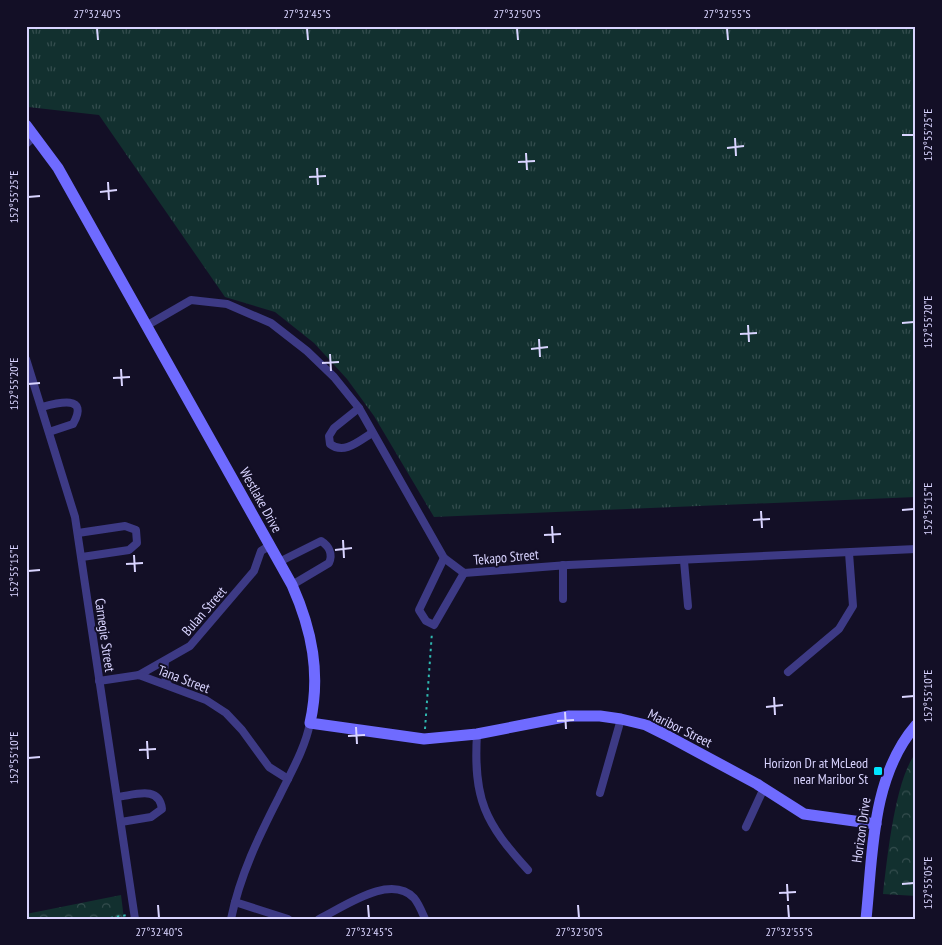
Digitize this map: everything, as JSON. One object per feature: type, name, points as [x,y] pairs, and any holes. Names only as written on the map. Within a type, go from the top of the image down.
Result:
[{"type":"street","name":"Westlake Drive","points":[[26,125],[58,168],[292,585],[306,619],[313,648],[316,679],[310,723],[303,746],[258,838],[235,902],[231,919]]},
{"type":"street","points":[[26,144],[35,136]]},
{"type":"street","name":"Tekapo Street","points":[[146,326],[192,300],[228,304],[271,323],[307,350],[359,408],[444,558],[464,573],[563,565],[916,549]]},
{"type":"street","name":"Carnegie Street","points":[[26,359],[50,432],[78,533],[135,916]]},
{"type":"street","points":[[42,407],[66,401],[74,404],[77,410],[77,416],[73,424],[50,432]]},
{"type":"street","points":[[359,408],[334,428],[329,436],[330,444],[336,448],[346,449],[372,433]]},
{"type":"street","points":[[78,533],[125,526],[136,530],[138,536],[137,543],[129,550],[82,557]]},
{"type":"street","points":[[279,562],[321,541],[330,551],[331,558],[329,563],[292,585]]},
{"type":"street","name":"Bulan Street","points":[[139,675],[190,646],[254,571],[261,551],[269,546]]},
{"type":"street","points":[[788,672],[840,629],[853,606],[849,553]]},
{"type":"street","points":[[444,558],[419,610],[426,621],[434,625],[464,573]]},
{"type":"street","points":[[684,561],[688,606]]},
{"type":"street","points":[[563,565],[563,599]]},
{"type":"street","points":[[165,661],[164,673],[168,685]]},
{"type":"street","name":"Tana Street","points":[[99,681],[139,675],[206,700],[226,713],[242,730],[269,767],[288,779]]},
{"type":"street","name":"Maribor Street","points":[[310,723],[424,739],[477,734],[569,716],[600,716],[620,719],[646,725],[666,735],[764,788],[804,814],[876,824]]},
{"type":"street","points":[[600,793],[620,719]]},
{"type":"street","name":"Horizon Drive","points":[[866,919],[876,824],[888,772],[897,752],[916,725]]},
{"type":"street","points":[[477,734],[475,766],[482,806],[502,841],[528,870]]},
{"type":"street","points":[[746,827],[764,788]]},
{"type":"street","points":[[117,797],[154,794],[162,802],[162,809],[158,813],[121,822]]},
{"type":"street","points":[[319,919],[378,890],[390,888],[402,890],[415,899],[425,919]]},
{"type":"street","points":[[235,902],[288,919]]},
{"type":"path","points":[[424,739],[434,625]]},
{"type":"path","points":[[104,919],[135,916]]},
{"type":"green space","points":[[26,26],[916,26],[916,497],[434,517],[374,416],[347,379],[314,343],[275,312],[225,297],[99,115],[28,107]]},
{"type":"green space","points":[[916,753],[916,896],[883,894],[897,800],[909,765]]},
{"type":"green space","points":[[121,895],[124,919],[26,919],[26,914]]},
{"type":"place","name":"Horizon Dr at McLeod near Maribor St","points":[[878,771]]}]
